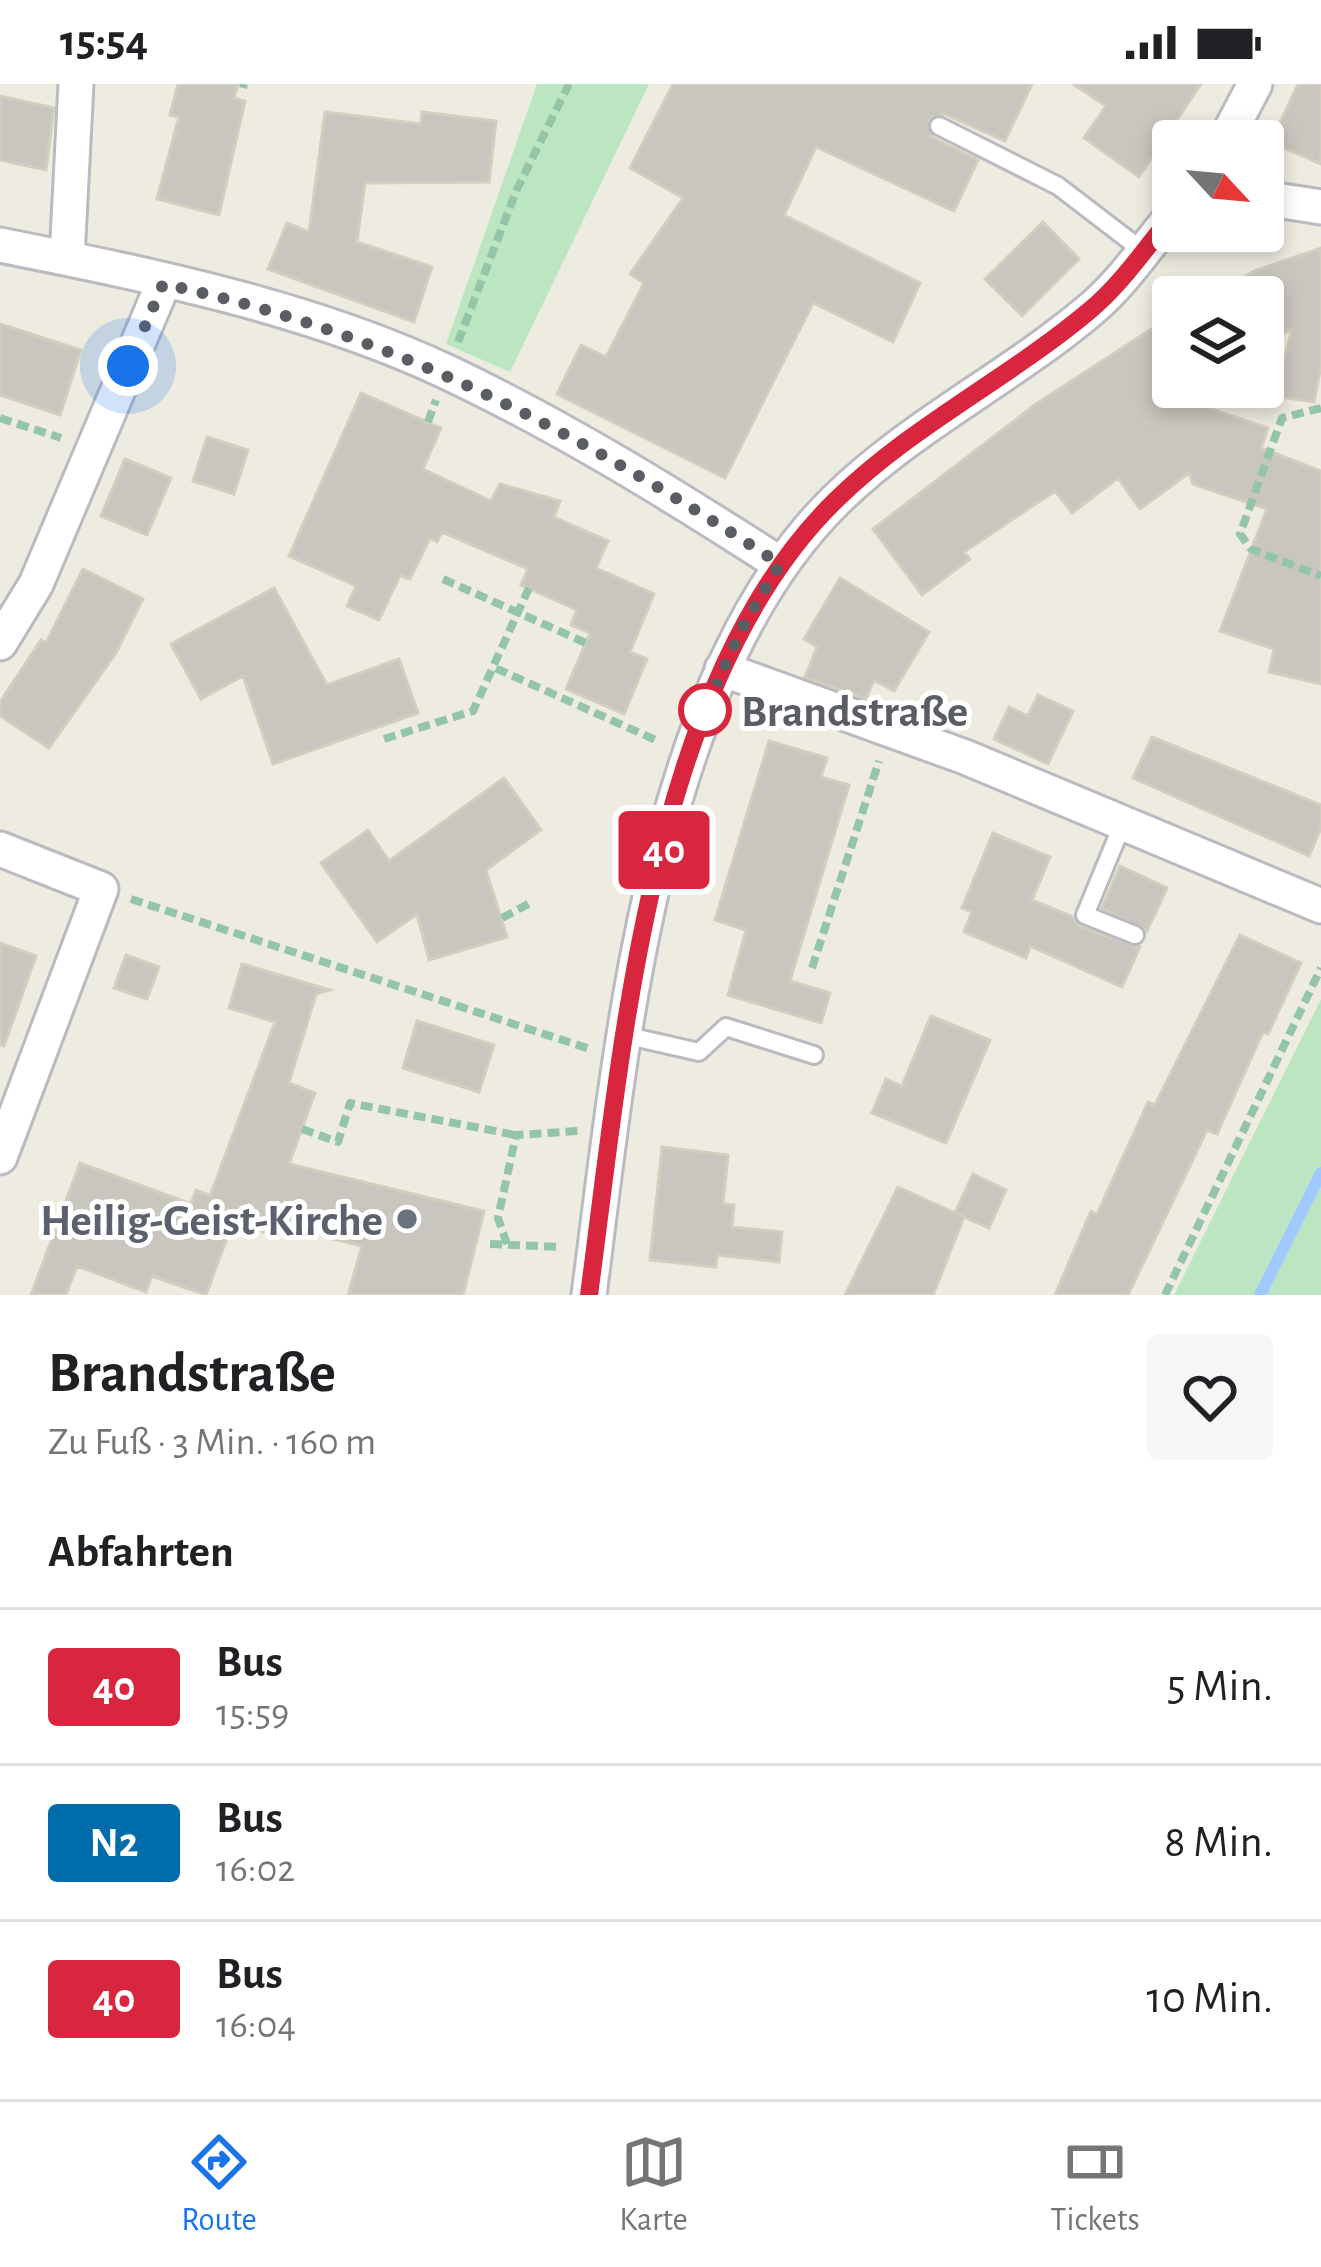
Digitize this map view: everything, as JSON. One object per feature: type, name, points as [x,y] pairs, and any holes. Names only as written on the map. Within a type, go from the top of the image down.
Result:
[{"type":"street","points":[[67,258],[76,84]]},
{"type":"street","points":[[1236,120],[1255,84]]},
{"type":"street","points":[[1284,201],[1321,207]]},
{"type":"street","points":[[590,1295],[622,1047],[689,754],[722,669],[780,564],[834,502],[902,443],[1090,310],[1152,240]]},
{"type":"street","points":[[0,245],[285,313],[446,372],[662,488],[780,564]]},
{"type":"street","points":[[0,643],[36,584],[163,284]]},
{"type":"street","points":[[722,669],[965,757],[1321,906]]},
{"type":"street","points":[[0,849],[101,889],[0,1157]]},
{"type":"lane","points":[[939,126],[1058,186],[1143,251]]},
{"type":"lane","points":[[1124,823],[1085,915],[1135,935]]},
{"type":"lane","points":[[622,1047],[699,1052],[726,1027],[814,1055]]},
{"type":"path","points":[[446,372],[518,189],[568,84]]},
{"type":"path","points":[[1321,408],[1296,410],[1282,418],[1240,534],[1251,549],[1321,576]]},
{"type":"path","points":[[0,418],[74,442]]},
{"type":"path","points":[[443,579],[586,643]]},
{"type":"path","points":[[384,739],[473,711],[529,588]]},
{"type":"path","points":[[493,667],[689,754]]},
{"type":"path","points":[[812,968],[872,780]]},
{"type":"path","points":[[101,889],[622,1047]]},
{"type":"path","points":[[502,918],[532,902]]},
{"type":"path","points":[[1165,1295],[1321,968]]},
{"type":"path","points":[[302,1129],[338,1142],[350,1103],[516,1135],[611,1130]]},
{"type":"path","points":[[507,1244],[498,1218],[516,1135]]},
{"type":"path","points":[[490,1244],[554,1247]]},
{"type":"green space","points":[[537,84],[649,84],[510,372],[446,344]]},
{"type":"green space","points":[[1321,999],[1321,1295],[1174,1295]]},
{"type":"building","points":[[178,84],[238,84],[234,98],[245,101],[219,215],[157,199],[179,117],[170,115]]},
{"type":"building","points":[[673,84],[1032,84],[1005,141],[944,114],[928,119],[932,137],[978,160],[954,211],[816,147],[784,215],[920,283],[893,342],[813,303],[725,478],[557,394],[581,345],[606,357],[644,283],[630,274],[683,198],[630,168]]},
{"type":"building","points":[[1073,84],[1201,84],[1177,120],[1152,120],[1152,158],[1139,177],[1084,138],[1106,106]]},
{"type":"building","points":[[1298,84],[1321,84],[1321,164],[1284,148],[1281,120]]},
{"type":"building","points":[[0,96],[54,108],[46,170],[0,160]]},
{"type":"building","points":[[325,112],[421,124],[422,112],[496,121],[489,182],[365,183],[357,242],[432,267],[414,322],[268,269],[287,223],[309,232]]},
{"type":"building","points":[[1043,222],[1079,259],[1022,316],[985,279]]},
{"type":"building","points":[[1321,248],[1321,366],[1314,402],[1284,397],[1284,361],[1292,329],[1284,333],[1284,276],[1246,276]]},
{"type":"building","points":[[0,324],[81,350],[60,415],[0,395]]},
{"type":"building","points":[[1152,329],[1152,408],[1207,408],[1268,428],[1261,448],[1321,471],[1321,684],[1269,672],[1274,649],[1220,631],[1267,509],[1193,484],[1189,473],[1140,509],[1118,478],[1072,513],[1055,491],[964,552],[970,559],[922,595],[873,529],[1036,404]]},
{"type":"building","points":[[361,393],[441,428],[423,469],[491,501],[500,484],[560,501],[554,517],[608,541],[596,568],[654,594],[630,652],[647,659],[624,714],[566,689],[590,633],[571,625],[577,610],[521,585],[528,569],[442,532],[437,542],[430,538],[410,579],[400,575],[379,620],[347,606],[356,586],[289,556]]},
{"type":"building","points":[[207,437],[248,450],[234,494],[193,481]]},
{"type":"building","points":[[125,459],[171,478],[147,535],[101,516]]},
{"type":"building","points":[[83,569],[143,599],[116,653],[49,748],[0,716],[0,702],[41,640],[46,643]]},
{"type":"building","points":[[840,578],[929,632],[894,691],[874,680],[866,699],[805,677],[817,647],[804,639]]},
{"type":"building","points":[[274,588],[327,685],[399,659],[418,713],[273,764],[243,676],[201,699],[171,644]]},
{"type":"building","points":[[1038,695],[1073,711],[1048,764],[994,739],[1009,707],[1028,716]]},
{"type":"building","points":[[1152,737],[1321,805],[1321,828],[1309,856],[1133,778]]},
{"type":"building","points":[[769,741],[827,758],[821,777],[849,785],[790,981],[830,993],[821,1023],[728,995],[746,930],[715,920]]},
{"type":"building","points":[[504,778],[541,830],[486,870],[507,937],[429,960],[417,914],[377,942],[321,863],[368,830],[389,861]]},
{"type":"building","points":[[993,833],[1050,857],[1032,900],[1073,917],[1080,927],[1140,947],[1122,987],[1030,946],[1026,958],[964,932],[972,912],[962,908]]},
{"type":"building","points":[[1120,866],[1167,888],[1147,931],[1102,908]]},
{"type":"building","points":[[1240,935],[1301,963],[1268,1034],[1263,1032],[1217,1134],[1207,1130],[1128,1295],[1055,1295],[1091,1211],[1097,1214],[1148,1102],[1155,1105]]},
{"type":"building","points":[[0,943],[36,956],[4,1046],[0,1045]]},
{"type":"building","points":[[126,955],[159,967],[147,999],[114,988]]},
{"type":"building","points":[[242,964],[330,990],[316,994],[289,1083],[315,1093],[289,1164],[484,1211],[463,1295],[348,1295],[362,1246],[329,1238],[330,1231],[268,1218],[263,1232],[234,1219],[206,1295],[152,1276],[146,1292],[77,1266],[66,1295],[31,1295],[80,1163],[191,1204],[196,1190],[210,1196],[275,1022],[229,1008]]},
{"type":"building","points":[[931,1016],[990,1040],[946,1143],[872,1113],[886,1079],[902,1086]]},
{"type":"building","points":[[417,1021],[494,1045],[479,1092],[403,1068]]},
{"type":"building","points":[[662,1147],[728,1155],[723,1204],[734,1205],[732,1227],[782,1232],[779,1262],[717,1255],[716,1267],[650,1260]]},
{"type":"building","points":[[973,1174],[1006,1190],[989,1228],[955,1213]]},
{"type":"building","points":[[898,1187],[964,1217],[933,1295],[845,1295]]},
{"type":"waterway","points":[[1260,1295],[1321,1173]]},
{"type":"bus line","name":"40","points":[[589,1295],[624,1035],[676,794],[705,710],[742,628],[780,564],[834,502],[902,443],[1090,310],[1152,241]]},
{"type":"place","name":"Brandstraße","points":[[705,710]]},
{"type":"place","name":"Heilig-Geist-Kirche","points":[[407,1219]]},
{"type":"route","points":[[128,366],[163,284],[237,299],[362,338],[446,372],[662,488],[780,564],[742,628],[705,710]]}]
